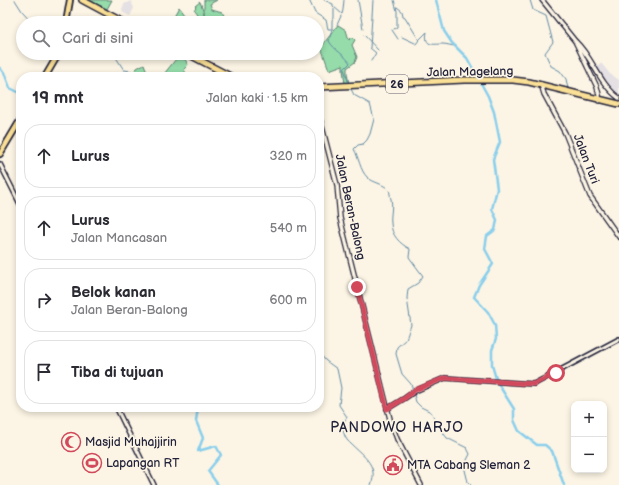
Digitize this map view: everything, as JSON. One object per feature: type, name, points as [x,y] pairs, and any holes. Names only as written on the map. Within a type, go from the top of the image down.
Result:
[{"type":"highway","points":[[82,0],[113,16]]},
{"type":"highway","points":[[85,0],[116,16]]},
{"type":"highway","points":[[195,60],[218,72]]},
{"type":"highway","points":[[199,60],[222,72]]},
{"type":"highway","name":"Jalan Magelang","points":[[324,88],[484,80],[517,82],[541,86],[619,105]]},
{"type":"highway","name":"Jalan Magelang","points":[[599,100],[613,102],[619,105]]},
{"type":"main road","points":[[67,16],[70,0]]},
{"type":"main road","points":[[542,0],[584,52],[612,92],[619,98],[613,102]]},
{"type":"main road","points":[[575,41],[597,86],[599,100]]},
{"type":"main road","points":[[48,72],[55,60]]},
{"type":"main road","name":"Jalan Turi","points":[[541,86],[565,133],[590,196],[619,237]]},
{"type":"main road","points":[[0,154],[16,127]]},
{"type":"main road","name":"Jalan Beran-Balong","points":[[324,134],[337,185],[340,218],[387,409],[397,439],[421,485]]},
{"type":"street","points":[[0,164],[16,196]]},
{"type":"street","points":[[387,409],[415,390],[445,378],[493,380],[534,384],[619,340]]},
{"type":"street","points":[[118,412],[154,485]]},
{"type":"shaded area","points":[[131,1],[134,8],[130,16],[122,12],[122,9],[124,4]]},
{"type":"shaded area","points":[[601,63],[610,74],[619,80],[619,95],[612,90],[595,67]]},
{"type":"green space","points":[[89,0],[112,0],[107,9]]},
{"type":"green space","points":[[204,0],[217,0],[210,4],[212,9],[222,12],[224,16],[204,16]]},
{"type":"green space","points":[[200,2],[204,12],[204,16],[196,16],[197,14],[194,10],[196,7],[195,6]]},
{"type":"green space","points":[[179,7],[184,14],[187,15],[186,16],[174,16]]},
{"type":"green space","points":[[338,25],[346,30],[349,40],[352,37],[355,40],[352,45],[357,57],[355,62],[347,68],[349,84],[345,84],[343,65],[329,70],[324,56],[324,43]]},
{"type":"green space","points":[[175,60],[186,60],[188,65],[184,69],[185,72],[166,72]]},
{"type":"green space","points":[[144,64],[147,72],[133,72]]},
{"type":"waterway","points":[[15,0],[27,16]]},
{"type":"waterway","points":[[309,0],[315,13],[320,16]]},
{"type":"waterway","points":[[324,0],[333,4],[333,6],[342,14],[344,0]]},
{"type":"waterway","points":[[358,0],[363,29]]},
{"type":"waterway","points":[[371,61],[376,53],[370,48],[373,0]]},
{"type":"waterway","points":[[394,0],[397,11],[397,27],[394,29]]},
{"type":"waterway","points":[[436,0],[444,31],[452,43],[467,58],[488,96],[494,112],[500,142],[493,159],[497,189],[492,209],[497,220],[495,230],[487,236],[485,249],[493,264],[479,285],[474,297],[488,312],[495,325],[496,339],[492,350],[492,365],[497,382],[514,409],[514,420],[519,431],[537,445],[545,445],[552,451],[564,485]]},
{"type":"waterway","points":[[530,0],[533,10],[546,16],[553,42],[545,53],[551,66],[560,71],[566,79],[568,89]]},
{"type":"waterway","points":[[397,7],[402,11],[403,16],[419,40],[427,32],[426,37],[430,44],[456,46]]},
{"type":"waterway","points":[[334,9],[334,18],[332,21],[329,41],[350,63],[344,69],[349,84]]},
{"type":"waterway","points":[[337,25],[341,16]]},
{"type":"waterway","points":[[324,19],[326,20],[328,29],[332,29]]},
{"type":"waterway","points":[[392,30],[398,39]]},
{"type":"waterway","points":[[364,35],[378,50]]},
{"type":"waterway","points":[[402,37],[415,43]]},
{"type":"waterway","points":[[416,44],[419,40]]},
{"type":"waterway","points":[[118,60],[124,70],[133,72]]},
{"type":"waterway","points":[[0,68],[5,75],[10,88],[16,91]]},
{"type":"waterway","points":[[350,87],[354,95],[370,104],[374,119],[367,140],[354,149],[367,177],[389,190],[392,202],[391,227],[394,235],[403,245],[410,249],[409,257],[423,276],[418,283],[408,289],[407,298],[411,325],[406,339],[397,347],[396,354],[402,374],[411,384],[416,402],[421,407],[431,412],[447,438],[467,448],[470,454],[464,466],[468,482],[471,485]]},
{"type":"waterway","points":[[324,359],[337,369],[341,388],[339,405],[347,417],[342,425],[345,437],[371,465],[373,471],[371,485]]},
{"type":"waterway","points":[[197,412],[196,421],[203,438],[198,451],[216,446],[221,455],[208,471],[218,485]]},
{"type":"place","name":"Masjid Muhajjirin","points":[[71,442]]},
{"type":"place","name":"Lapangan RT","points":[[92,463]]},
{"type":"place","name":"MTA Cabang Sleman 2","points":[[393,465]]},
{"type":"district","name":"PANDOWO HARJO","points":[[397,427]]},
{"type":"route","points":[[357,287],[379,377],[384,391],[387,409],[409,396],[415,390],[445,378],[451,377],[534,384],[556,373]]}]
